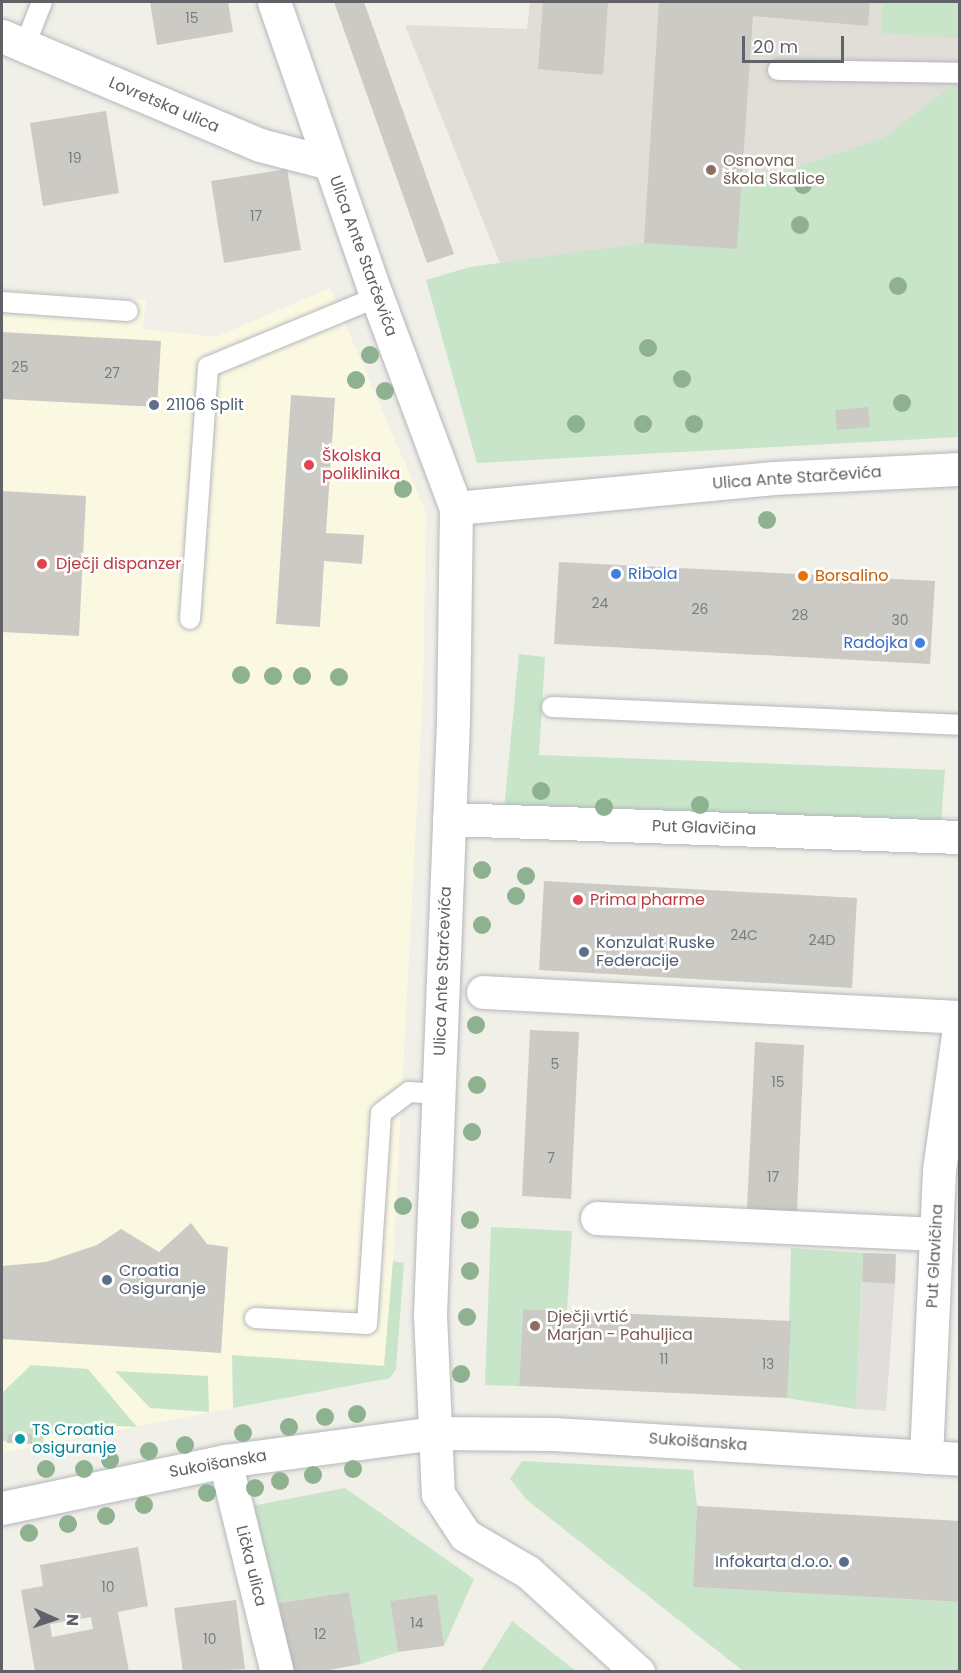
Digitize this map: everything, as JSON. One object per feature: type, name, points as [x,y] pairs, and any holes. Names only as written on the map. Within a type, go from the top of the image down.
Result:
[{"type":"street","name":"Ulica Ante Starčevića","points":[[274,2],[377,297],[456,508],[450,819],[430,1314],[436,1433]]},
{"type":"street","name":"Lovretska ulica","points":[[13,41],[260,146],[329,163]]},
{"type":"street","name":"Ulica Ante Starčevića","points":[[456,508],[774,478],[960,469]]},
{"type":"street","name":"Put Glavičina","points":[[450,819],[950,837]]},
{"type":"street","points":[[483,992],[960,1019]]},
{"type":"street","name":"Put Glavičina","points":[[926,1457],[939,1170],[960,1019]]},
{"type":"street","points":[[597,1218],[936,1234]]},
{"type":"street","points":[[436,1433],[438,1494],[465,1535],[528,1572],[638,1671]]},
{"type":"street","name":"Sukoišanska","points":[[2,1508],[225,1461],[436,1433],[554,1434],[960,1459]]},
{"type":"street","name":"Lička ulica","points":[[225,1461],[277,1671]]},
{"type":"lane","points":[[13,41],[42,2]]},
{"type":"lane","points":[[778,70],[960,73]]},
{"type":"lane","points":[[190,619],[208,367],[377,297]]},
{"type":"lane","points":[[2,302],[128,311]]},
{"type":"lane","points":[[552,707],[960,725]]},
{"type":"lane","points":[[255,1318],[367,1324],[381,1113],[409,1092],[438,1094]]},
{"type":"shaded area","name":"Osnovna škola Skalice","points":[[530,2],[959,2],[959,344],[519,311],[405,25],[527,29]]},
{"type":"shaded area","points":[[330,288],[426,513],[423,691],[393,1261],[384,1366],[233,1355],[233,1408],[2,1453],[2,290],[146,300],[143,329],[216,337]]},
{"type":"shaded area","points":[[862,1282],[895,1284],[886,1411],[856,1409]]},
{"type":"green space","points":[[883,2],[959,2],[959,38],[881,33]]},
{"type":"green space","points":[[950,87],[959,87],[959,437],[477,463],[426,280],[470,267],[644,243],[736,249],[741,186],[883,138]]},
{"type":"green space","points":[[519,654],[545,657],[539,755],[945,770],[940,837],[503,820]]},
{"type":"green space","points":[[491,1227],[572,1231],[567,1311],[523,1309],[519,1386],[485,1385]]},
{"type":"green space","points":[[791,1248],[863,1253],[856,1409],[787,1398]]},
{"type":"green space","points":[[393,1261],[404,1263],[396,1369],[390,1378],[233,1408],[232,1355],[384,1366]]},
{"type":"green space","points":[[31,1365],[88,1369],[137,1427],[87,1424],[85,1435],[44,1433],[43,1444],[2,1441],[2,1393]]},
{"type":"green space","points":[[115,1371],[208,1376],[209,1412],[150,1408]]},
{"type":"green space","points":[[522,1461],[693,1470],[697,1506],[693,1587],[959,1602],[959,1671],[743,1671],[527,1500],[510,1479]]},
{"type":"green space","points":[[345,1488],[474,1579],[444,1646],[436,1594],[390,1601],[398,1652],[361,1664],[349,1592],[279,1603],[252,1506]]},
{"type":"green space","points":[[512,1621],[576,1671],[481,1671]]},
{"type":"building","points":[[150,2],[228,2],[233,32],[157,45]]},
{"type":"building","points":[[334,2],[364,2],[454,254],[427,263]]},
{"type":"building","points":[[543,2],[608,2],[603,75],[538,69]]},
{"type":"building","points":[[659,2],[870,2],[868,26],[753,16],[737,249],[644,243]]},
{"type":"building","points":[[106,111],[119,193],[43,206],[30,123]]},
{"type":"building","points":[[287,169],[301,250],[224,263],[211,181]]},
{"type":"building","points":[[2,332],[161,341],[157,407],[2,399]]},
{"type":"building","name":"Školska poliklinika","points":[[291,395],[335,398],[326,533],[364,535],[362,564],[324,561],[320,627],[276,624]]},
{"type":"building","points":[[868,407],[870,427],[837,430],[835,410]]},
{"type":"building","name":"Dječji dispanzer","points":[[2,491],[86,496],[79,636],[2,632]]},
{"type":"building","points":[[559,562],[935,581],[930,664],[554,644]]},
{"type":"building","points":[[544,881],[857,898],[852,988],[539,970]]},
{"type":"building","points":[[530,1030],[579,1032],[571,1199],[522,1196]]},
{"type":"building","points":[[755,1042],[804,1045],[797,1211],[747,1209]]},
{"type":"building","points":[[191,1223],[207,1244],[228,1247],[221,1353],[2,1339],[2,1266],[46,1262],[97,1245],[121,1229],[159,1252]]},
{"type":"building","points":[[863,1253],[896,1254],[895,1284],[862,1282]]},
{"type":"building","points":[[523,1309],[791,1321],[787,1398],[519,1386]]},
{"type":"building","name":"TS Croatia osiguranje","points":[[8,1434],[32,1434],[32,1444],[7,1443]]},
{"type":"building","points":[[697,1506],[960,1521],[960,1602],[693,1587]]},
{"type":"building","points":[[138,1547],[148,1606],[118,1612],[129,1672],[35,1672],[21,1590],[43,1586],[40,1565]],"holes":[[[91,1617],[93,1629],[52,1637],[50,1624]]]},
{"type":"building","points":[[349,1592],[361,1664],[318,1672],[291,1672],[279,1603]]},
{"type":"building","points":[[437,1594],[444,1646],[398,1652],[390,1601]]},
{"type":"building","points":[[236,1600],[245,1669],[183,1672],[174,1608]]},
{"type":"place","name":"Osnovna škola Skalice","points":[[711,170]]},
{"type":"place","name":"21106 Split","points":[[154,405]]},
{"type":"place","name":"Školska poliklinika","points":[[309,465]]},
{"type":"place","name":"Dječji dispanzer","points":[[42,564]]},
{"type":"place","name":"Ribola","points":[[616,574]]},
{"type":"place","name":"Borsalino","points":[[803,576]]},
{"type":"place","name":"Radojka","points":[[920,643]]},
{"type":"place","name":"Prima pharme","points":[[578,900]]},
{"type":"place","name":"Konzulat Ruske Federacije","points":[[584,952]]},
{"type":"place","name":"Croatia Osiguranje","points":[[107,1280]]},
{"type":"place","name":"Dječji vrtić Marjan - Pahuljica","points":[[535,1326]]},
{"type":"place","name":"TS Croatia osiguranje","points":[[20,1439]]},
{"type":"place","name":"Infokarta d.o.o.","points":[[844,1562]]}]
